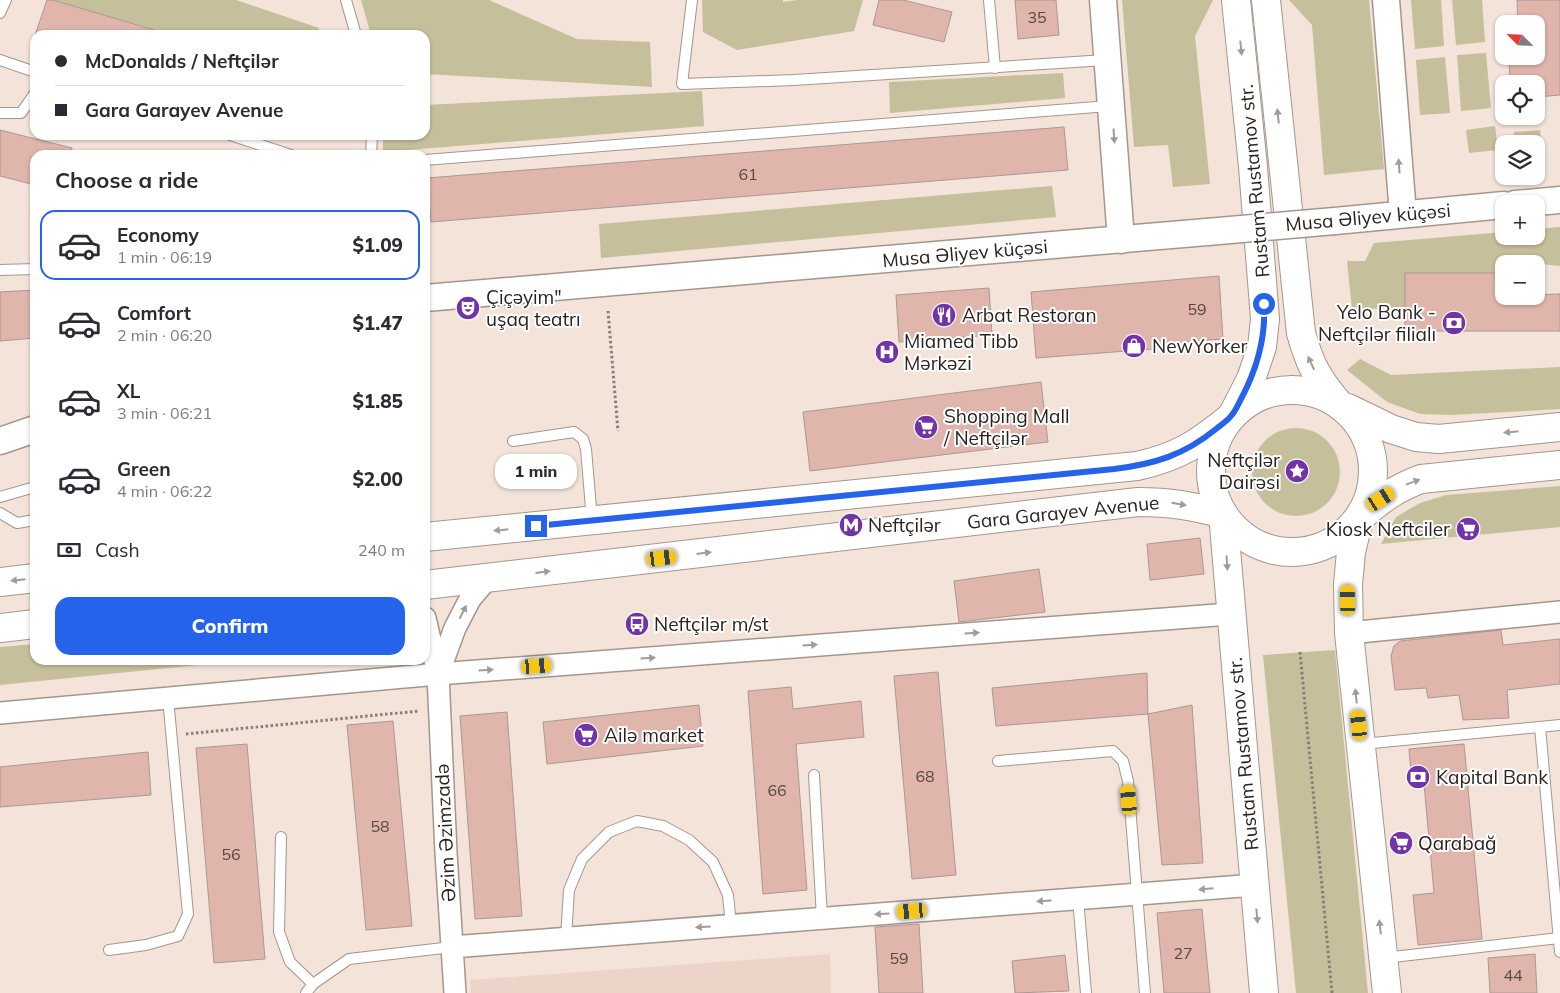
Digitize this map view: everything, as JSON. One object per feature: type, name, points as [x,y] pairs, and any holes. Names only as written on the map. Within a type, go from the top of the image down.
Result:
[{"type":"main road","name":"Rustam Rustamov str.","points":[[1232,416],[1251,379],[1262,347],[1265,319],[1254,167],[1236,0]]},
{"type":"main road","name":"Rustam Rustamov str.","points":[[1266,0],[1301,333],[1308,358],[1320,381],[1338,403]]},
{"type":"main road","points":[[1560,427],[1439,439],[1416,437],[1391,429],[1311,391],[1283,390],[1255,398],[1232,416],[1217,439],[1211,461],[1211,484],[1223,514],[1239,533],[1257,546],[1279,552],[1302,553],[1324,547],[1343,535],[1381,499],[1400,487],[1421,479],[1560,465]]},
{"type":"main road","points":[[1338,403],[1358,422],[1370,445],[1374,470],[1370,495],[1359,518],[1351,552],[1348,584],[1349,633],[1387,993]]},
{"type":"main road","name":"Gara Garayev Avenue","points":[[430,537],[1137,466],[1161,461],[1184,451],[1206,437],[1232,416]]},
{"type":"main road","name":"Gara Garayev Avenue","points":[[430,585],[1138,502],[1168,502],[1195,506],[1223,514]]},
{"type":"main road","name":"Rustam Rustamov str.","points":[[1223,514],[1230,614],[1264,993]]},
{"type":"main road","points":[[0,582],[30,579]]},
{"type":"main road","points":[[0,628],[30,625]]},
{"type":"street","points":[[1103,0],[1121,240]]},
{"type":"street","points":[[1386,0],[1403,214]]},
{"type":"street","points":[[1545,201],[1560,200]]},
{"type":"street","name":"Musa Əliyev küçəsi","points":[[430,298],[1121,240],[1495,206]]},
{"type":"street","points":[[0,441],[30,431]]},
{"type":"street","points":[[438,674],[455,628],[470,599],[487,579]]},
{"type":"street","points":[[1349,633],[1560,612]]},
{"type":"street","points":[[0,713],[438,674],[1230,614]]},
{"type":"street","points":[[430,640],[438,674]]},
{"type":"street","name":"Əzim Əzimzadə","points":[[438,674],[446,853],[455,993]]},
{"type":"street","points":[[452,947],[1255,885]]},
{"type":"lane","points":[[0,13],[6,0]]},
{"type":"lane","points":[[346,0],[355,30]]},
{"type":"lane","points":[[692,0],[682,84],[804,79],[1108,60]]},
{"type":"lane","points":[[989,0],[995,68]]},
{"type":"lane","points":[[0,60],[30,70]]},
{"type":"lane","points":[[0,113],[21,113],[30,100]]},
{"type":"lane","points":[[430,160],[1112,106]]},
{"type":"lane","points":[[245,140],[276,150]]},
{"type":"lane","points":[[0,270],[30,268]]},
{"type":"lane","points":[[513,441],[574,432],[583,439],[586,450],[592,521]]},
{"type":"lane","points":[[0,497],[30,488]]},
{"type":"lane","points":[[0,513],[17,523],[30,521]]},
{"type":"lane","points":[[108,950],[146,945],[178,936],[188,914],[168,698]]},
{"type":"lane","points":[[1361,744],[1560,725]]},
{"type":"lane","points":[[1540,727],[1560,952]]},
{"type":"lane","points":[[998,761],[1114,751],[1123,761],[1128,781],[1144,993]]},
{"type":"lane","points":[[814,775],[822,918]]},
{"type":"lane","points":[[566,938],[569,890],[582,859],[609,832],[637,821],[663,826],[689,840],[713,862],[728,895],[731,925]]},
{"type":"lane","points":[[280,837],[280,932],[290,962],[313,984]]},
{"type":"lane","points":[[1078,899],[1086,993]]},
{"type":"lane","points":[[1383,958],[1559,938]]},
{"type":"lane","points":[[306,993],[313,984],[349,959],[452,947]]},
{"type":"path","points":[[608,311],[618,431]]},
{"type":"path","points":[[1300,652],[1332,993]]},
{"type":"path","points":[[171,735],[439,709]]},
{"type":"shaded area","points":[[53,0],[236,0],[319,28],[318,30],[152,30]]},
{"type":"shaded area","points":[[361,0],[489,0],[577,39],[650,42],[652,87],[430,74],[430,30],[370,30]]},
{"type":"shaded area","points":[[702,0],[783,0],[783,2],[798,0],[863,0],[854,31],[737,50],[703,32]]},
{"type":"shaded area","points":[[1122,0],[1213,0],[1195,36],[1210,184],[1173,187],[1168,145],[1134,147]]},
{"type":"shaded area","points":[[1289,0],[1369,0],[1384,169],[1324,175],[1312,25]]},
{"type":"shaded area","points":[[1411,0],[1441,0],[1444,46],[1415,49]]},
{"type":"shaded area","points":[[1452,0],[1482,0],[1485,42],[1456,45]]},
{"type":"shaded area","points":[[1486,53],[1491,108],[1461,111],[1457,55]]},
{"type":"shaded area","points":[[1445,57],[1450,113],[1420,115],[1416,60]]},
{"type":"shaded area","points":[[1063,73],[1065,98],[890,113],[889,82]]},
{"type":"shaded area","points":[[702,91],[704,126],[408,150],[383,150],[383,140],[430,140],[430,105]]},
{"type":"shaded area","points":[[1495,126],[1495,150],[1469,153],[1466,130]]},
{"type":"shaded area","points":[[1540,130],[1541,135],[1514,135],[1514,132]]},
{"type":"shaded area","points":[[1052,186],[1056,217],[601,258],[599,224]]},
{"type":"shaded area","points":[[1560,227],[1560,266],[1545,264],[1545,255],[1495,255],[1495,273],[1405,273],[1405,307],[1352,310],[1347,261],[1365,261],[1374,243],[1495,233],[1495,245],[1545,245],[1545,228]]},
{"type":"shaded area","points":[[1360,359],[1391,375],[1560,367],[1560,409],[1452,415],[1420,414],[1387,402],[1347,370]]},
{"type":"shaded area","points":[[1296,428],[1313,432],[1327,441],[1336,455],[1340,472],[1336,489],[1327,503],[1313,512],[1296,516],[1279,512],[1265,503],[1256,489],[1252,472],[1256,455],[1265,441],[1279,432]]},
{"type":"shaded area","points":[[1560,486],[1560,527],[1381,544],[1396,517],[1420,503],[1446,495]]},
{"type":"shaded area","points":[[30,644],[30,665],[198,665],[0,685],[0,647]]},
{"type":"shaded area","points":[[1335,650],[1368,993],[1296,993],[1263,655]]},
{"type":"shaded area","points":[[830,954],[831,993],[471,993],[470,980]]},
{"type":"building","points":[[47,0],[53,0],[154,30],[37,30]]},
{"type":"building","points":[[879,0],[903,0],[952,12],[944,42],[873,25]]},
{"type":"building","points":[[1015,0],[1056,0],[1059,35],[1018,39]]},
{"type":"building","points":[[1517,0],[1560,0],[1560,95],[1545,96],[1545,75],[1510,75],[1509,65],[1545,65],[1545,15],[1518,15]]},
{"type":"building","points":[[1064,127],[1068,170],[431,222],[430,178]]},
{"type":"building","points":[[0,130],[30,138],[30,140],[40,140],[72,148],[72,150],[30,150],[30,184],[0,176]]},
{"type":"building","points":[[1405,273],[1495,273],[1495,305],[1545,305],[1545,295],[1560,294],[1560,331],[1405,331]]},
{"type":"building","points":[[1219,276],[1223,339],[1165,343],[1166,348],[1036,358],[1031,292]]},
{"type":"building","name":"Arbat Restoran","points":[[989,288],[992,335],[899,342],[896,295]]},
{"type":"building","points":[[30,290],[30,338],[0,341],[0,292]]},
{"type":"building","name":"Shopping Mall / Neftçilәr","points":[[1041,382],[1048,442],[810,471],[803,412]]},
{"type":"building","points":[[1200,538],[1204,574],[1150,580],[1147,544]]},
{"type":"building","points":[[1039,569],[1045,612],[959,622],[954,581]]},
{"type":"building","points":[[1501,630],[1503,645],[1560,639],[1560,684],[1507,690],[1509,718],[1463,720],[1459,695],[1428,698],[1426,688],[1395,690],[1391,656],[1394,646],[1400,641]]},
{"type":"building","points":[[938,672],[956,875],[912,879],[894,676]]},
{"type":"building","points":[[1147,673],[1148,714],[996,726],[992,688]]},
{"type":"building","points":[[791,687],[793,709],[861,701],[864,737],[796,744],[807,890],[763,894],[748,691]]},
{"type":"building","points":[[699,705],[703,746],[547,764],[543,722]]},
{"type":"building","points":[[1192,705],[1203,863],[1162,865],[1148,714]]},
{"type":"building","points":[[507,712],[522,916],[475,919],[460,716]]},
{"type":"building","points":[[393,721],[412,926],[366,930],[347,725]]},
{"type":"building","points":[[247,744],[265,959],[214,963],[196,748]]},
{"type":"building","points":[[1464,744],[1482,939],[1418,945],[1413,895],[1434,893],[1424,784],[1412,785],[1409,749]]},
{"type":"building","points":[[148,752],[151,795],[0,807],[0,767]]},
{"type":"building","points":[[1202,909],[1210,993],[1164,993],[1157,913]]},
{"type":"building","points":[[919,924],[923,993],[879,993],[875,927]]},
{"type":"building","points":[[1535,954],[1537,993],[1490,993],[1488,958]]},
{"type":"building","points":[[1065,955],[1069,991],[1015,993],[1012,961]]},
{"type":"place","name":"Çiçəyim\" uşaq teatrı","points":[[468,308]]},
{"type":"place","name":"Arbat Restoran","points":[[944,315]]},
{"type":"place","name":"Yelo Bank - Neftçilər filialı","points":[[1454,323]]},
{"type":"place","name":"NewYorker","points":[[1134,346]]},
{"type":"place","name":"Miamed Tibb Mərkəzi","points":[[887,352]]},
{"type":"place","name":"Shopping Mall / Neftçilәr","points":[[926,427]]},
{"type":"place","name":"Neftçilər Dairəsi","points":[[1297,471]]},
{"type":"place","name":"Neftçilər","points":[[851,525]]},
{"type":"place","name":"Kiosk Neftciler","points":[[1468,529]]},
{"type":"place","name":"Neftçilər m/st","points":[[637,624]]},
{"type":"place","name":"Ailə market","points":[[586,735]]},
{"type":"place","name":"Kapital Bank","points":[[1418,777]]},
{"type":"place","name":"Qarabağ","points":[[1401,843]]},
{"type":"route","points":[[536,526],[1114,469],[1161,461],[1184,451],[1206,437],[1232,416],[1251,379],[1262,347],[1265,319],[1264,304]]}]
